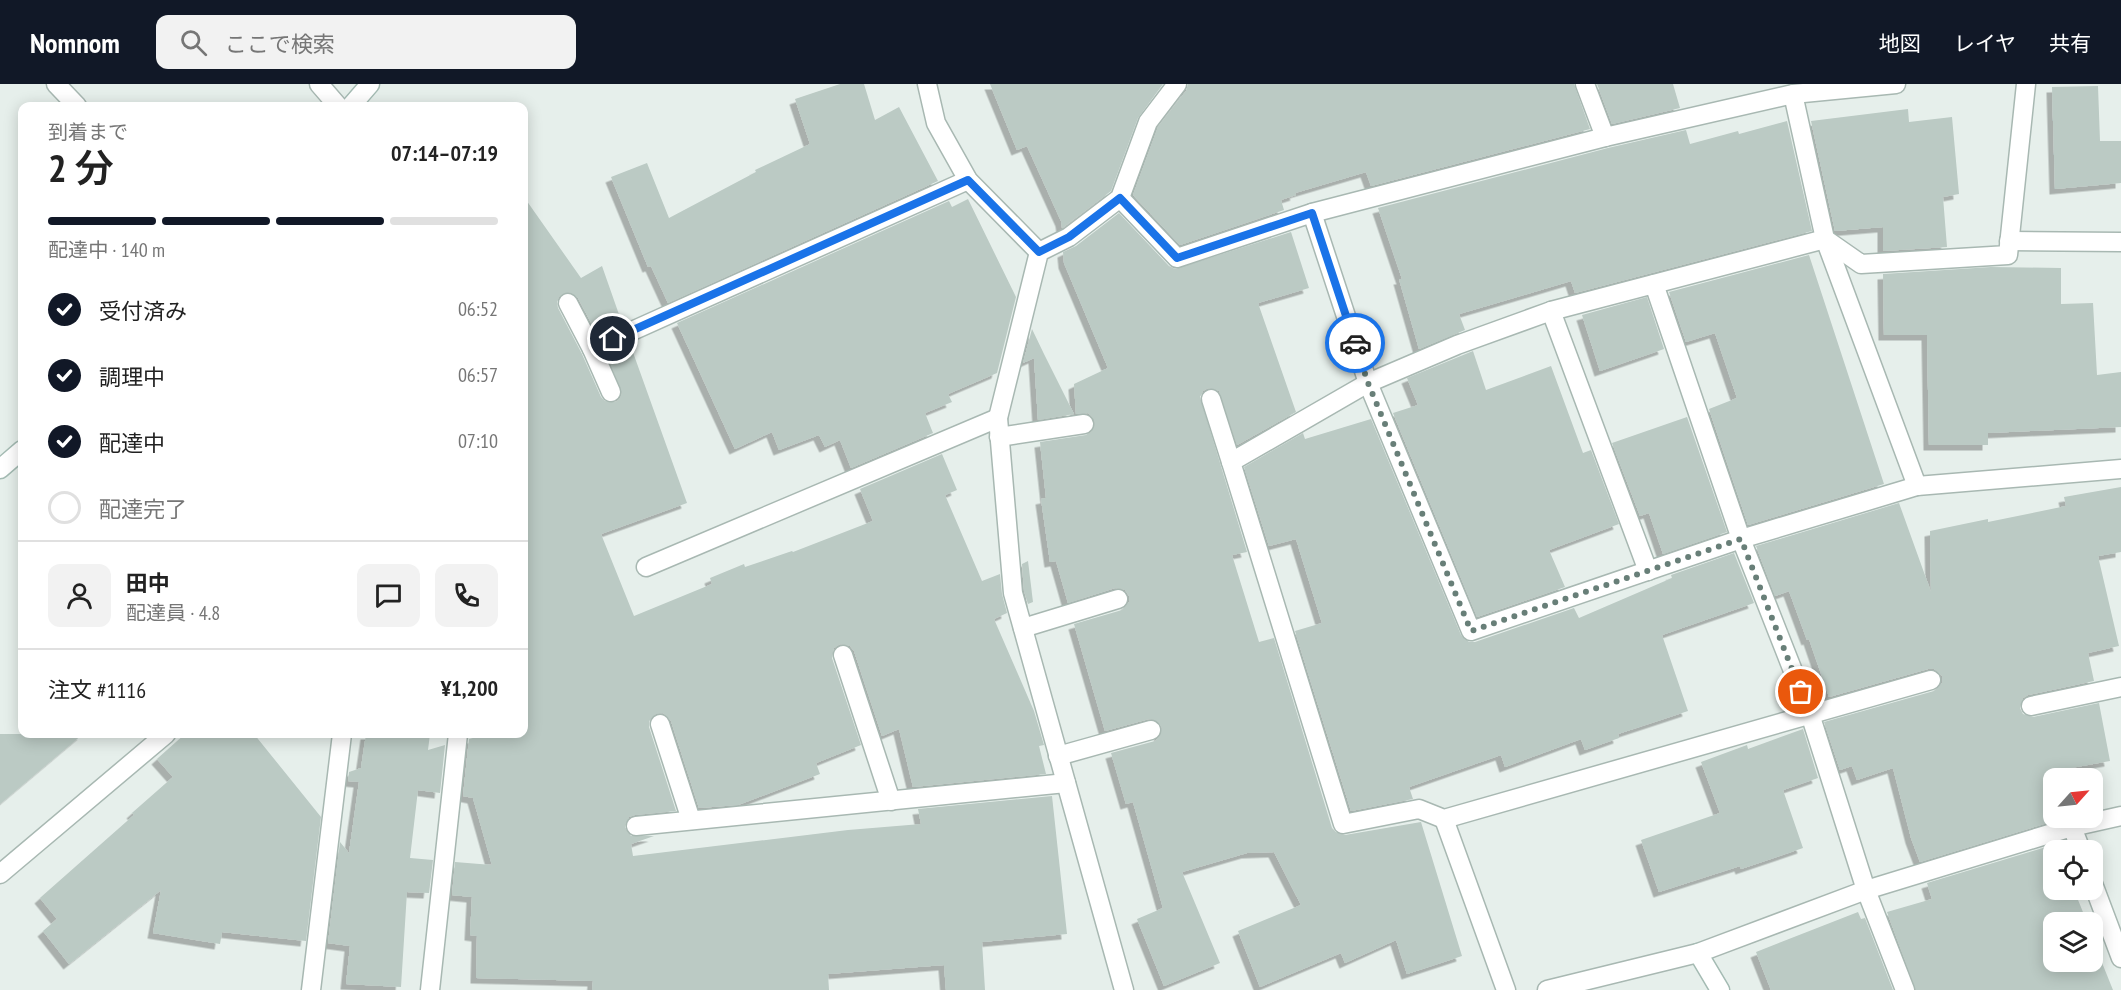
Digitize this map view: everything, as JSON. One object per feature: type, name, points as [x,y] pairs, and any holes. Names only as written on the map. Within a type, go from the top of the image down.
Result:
[{"type":"street","points":[[56,84],[72,102]]},
{"type":"street","points":[[319,84],[335,102]]},
{"type":"street","points":[[354,102],[370,84]]},
{"type":"street","points":[[927,84],[936,123],[968,180],[1039,252]]},
{"type":"street","points":[[1124,990],[1013,593],[999,418],[1039,252],[1069,237],[1120,198],[1148,122],[1177,84]]},
{"type":"street","points":[[1586,84],[1605,136]]},
{"type":"street","points":[[1120,198],[1177,258],[1312,213],[1605,136],[1793,94],[1896,84]]},
{"type":"street","points":[[1231,462],[1368,383],[1457,345],[1551,311],[1825,239],[1861,264],[2008,255],[2026,84]]},
{"type":"street","points":[[1793,94],[1825,239],[1917,486]]},
{"type":"street","points":[[592,349],[968,180]]},
{"type":"street","points":[[1312,213],[1368,383],[1471,631],[1741,539],[1917,486],[2121,469]]},
{"type":"street","points":[[2009,241],[2121,242]]},
{"type":"street","points":[[1654,284],[1741,539],[1810,714],[1866,890],[1905,990]]},
{"type":"street","points":[[568,303],[592,349],[610,392]]},
{"type":"street","points":[[1551,311],[1648,571]]},
{"type":"street","points":[[1211,399],[1343,824],[1419,808],[1444,819],[1931,680]]},
{"type":"street","points":[[646,567],[999,418]]},
{"type":"street","points":[[999,437],[1084,424]]},
{"type":"street","points":[[0,469],[18,453]]},
{"type":"street","points":[[1023,628],[1118,599]]},
{"type":"street","points":[[843,655],[891,801]]},
{"type":"street","points":[[2031,706],[2121,690]]},
{"type":"street","points":[[660,724],[691,820]]},
{"type":"street","points":[[1058,756],[1151,730]]},
{"type":"street","points":[[0,874],[161,738]]},
{"type":"street","points":[[311,990],[342,738]]},
{"type":"street","points":[[430,990],[458,738]]},
{"type":"street","points":[[636,826],[1066,783]]},
{"type":"street","points":[[2103,820],[2121,816]]},
{"type":"street","points":[[1444,819],[1506,990]]},
{"type":"street","points":[[1547,990],[1698,953],[1866,890],[2069,828]]},
{"type":"street","points":[[2099,900],[2121,958]]},
{"type":"street","points":[[1698,953],[1719,990]]},
{"type":"building","points":[[840,84],[864,84],[875,120],[899,107],[938,181],[668,303],[651,266],[648,267],[611,177],[647,163],[669,218],[756,172],[755,170],[810,144],[795,99]]},
{"type":"building","points":[[990,84],[1163,84],[1138,118],[1111,191],[1062,228],[1061,221],[1027,146],[1017,150]]},
{"type":"building","points":[[1188,84],[1574,84],[1590,129],[1371,186],[1366,172],[1295,193],[1296,195],[1281,200],[1284,210],[1180,245],[1133,195],[1158,127],[1186,91]]},
{"type":"building","points":[[1597,84],[1673,84],[1680,108],[1612,124]]},
{"type":"building","points":[[2098,86],[2100,141],[2121,141],[2121,183],[2055,189],[2052,87]]},
{"type":"building","points":[[1908,109],[1909,122],[1952,117],[1959,194],[1943,197],[1947,247],[1883,251],[1883,227],[1835,231],[1811,121]]},
{"type":"building","points":[[1787,121],[1812,231],[1575,293],[1571,281],[1459,314],[1465,330],[1419,349],[1399,279],[1402,279],[1378,208],[1686,130],[1690,144]]},
{"type":"building","points":[[968,199],[1016,297],[997,373],[948,394],[952,402],[925,413],[933,433],[851,468],[840,440],[825,447],[819,435],[779,450],[772,432],[735,449],[677,323],[949,201],[952,207]]},
{"type":"building","points":[[528,203],[581,278],[602,266],[622,323],[597,334],[578,298],[569,292],[559,297],[558,308],[605,401],[616,402],[622,393],[607,355],[630,344],[687,503],[601,534],[634,616],[712,584],[710,578],[744,564],[745,567],[793,552],[873,521],[860,489],[942,454],[957,490],[945,495],[982,581],[1000,574],[1007,613],[994,619],[1034,711],[1044,745],[1039,746],[1046,774],[913,787],[899,729],[882,736],[854,651],[850,646],[840,644],[834,648],[832,658],[861,745],[816,763],[820,774],[738,805],[699,808],[671,721],[663,713],[656,714],[649,721],[649,727],[676,811],[629,817],[625,827],[631,836],[654,836],[631,844],[633,856],[848,830],[921,824],[918,809],[1052,796],[1067,934],[982,942],[985,990],[946,990],[944,965],[828,974],[829,990],[592,990],[593,981],[476,978],[477,936],[470,935],[472,897],[452,895],[455,862],[492,865],[473,798],[463,796],[469,739],[528,738]]},
{"type":"building","points":[[1119,213],[1169,266],[1175,269],[1291,232],[1309,288],[1258,303],[1296,412],[1237,445],[1219,391],[1208,388],[1200,397],[1247,552],[1232,555],[1259,642],[1274,638],[1332,828],[1345,835],[1421,822],[1462,956],[1407,974],[1396,940],[1345,963],[1341,953],[1260,987],[1238,931],[1301,905],[1274,852],[1247,853],[1182,872],[1220,963],[1164,986],[1137,919],[1163,908],[1133,802],[1126,804],[1111,753],[1155,741],[1162,728],[1158,722],[1149,719],[1105,731],[1074,624],[1122,610],[1129,602],[1129,596],[1125,590],[1115,588],[1068,603],[1056,561],[1050,562],[1041,499],[1046,498],[1040,442],[1086,435],[1091,432],[1095,423],[1092,417],[1088,413],[1076,414],[1074,384],[1108,368],[1064,263],[1063,252],[1076,246]]},
{"type":"building","points":[[1809,255],[1884,484],[1748,525],[1709,409],[1737,398],[1715,333],[1686,342],[1669,292]]},
{"type":"building","points":[[1991,267],[2061,268],[2061,304],[2093,303],[2097,375],[2121,372],[2121,427],[1988,433],[1988,445],[1929,445],[1927,335],[1884,335],[1883,274]]},
{"type":"building","points":[[1647,297],[1664,349],[1600,371],[1582,315]]},
{"type":"building","points":[[1032,329],[1074,414],[1038,420],[1034,358],[1023,363]]},
{"type":"building","points":[[1473,351],[1486,390],[1551,366],[1583,453],[1591,450],[1619,524],[1549,550],[1565,587],[1477,617],[1393,413],[1418,405],[1407,378]]},
{"type":"building","points":[[1687,417],[1727,532],[1663,554],[1649,513],[1640,516],[1612,443]]},
{"type":"building","points":[[1371,419],[1461,635],[1469,642],[1475,642],[1574,608],[1579,618],[1672,578],[1671,575],[1734,553],[1754,603],[1662,635],[1688,711],[1618,734],[1619,738],[1585,750],[1581,739],[1505,767],[1501,755],[1409,787],[1413,799],[1351,811],[1295,631],[1322,623],[1296,539],[1269,546],[1244,467],[1303,433],[1305,439]]},
{"type":"building","points":[[2121,487],[2121,552],[2098,556],[2119,646],[2088,653],[2094,681],[2028,695],[2023,698],[2020,708],[2023,714],[2033,717],[2099,703],[2110,761],[2071,768],[2043,768],[2043,824],[1920,862],[1911,838],[1893,768],[1857,780],[1852,766],[1840,770],[1824,722],[1934,691],[1942,683],[1942,676],[1934,669],[1928,669],[1829,697],[1789,591],[1775,596],[1756,546],[1899,503],[1931,592],[1930,531],[2066,506],[2064,497]]},
{"type":"building","points":[[1028,561],[1033,602],[1028,604],[1024,591],[1022,564]]},
{"type":"building","points":[[1803,729],[1818,778],[1783,790],[1803,848],[1741,869],[1740,866],[1659,892],[1641,840],[1720,813],[1701,762],[1747,745],[1748,749]]},
{"type":"building","points":[[0,734],[18,734],[18,738],[78,738],[0,804]]},
{"type":"building","points":[[181,738],[257,738],[321,817],[306,941],[222,932],[220,944],[153,933],[161,890],[69,964],[43,931],[57,919],[40,898],[134,815],[132,813],[173,777],[157,759]]},
{"type":"building","points":[[365,738],[430,738],[428,750],[445,745],[440,793],[418,790],[410,858],[433,860],[429,893],[407,892],[401,987],[346,984],[350,946],[328,943],[340,842],[349,853],[359,782],[348,781],[349,772],[361,768]]},
{"type":"building","points":[[2043,848],[2043,900],[2078,900],[2083,912],[2043,912],[2043,972],[2103,972],[2103,965],[2113,990],[1916,990],[1887,912],[1932,899],[1927,883]]},
{"type":"building","points":[[1858,912],[1861,919],[1865,918],[1893,990],[1771,990],[1756,952]]},
{"type":"way so far","points":[[1355,343],[1368,383],[1471,631],[1741,539],[1801,692]]},
{"type":"route","points":[[613,339],[968,180],[1039,252],[1069,237],[1120,198],[1177,258],[1312,213],[1355,343]]}]
